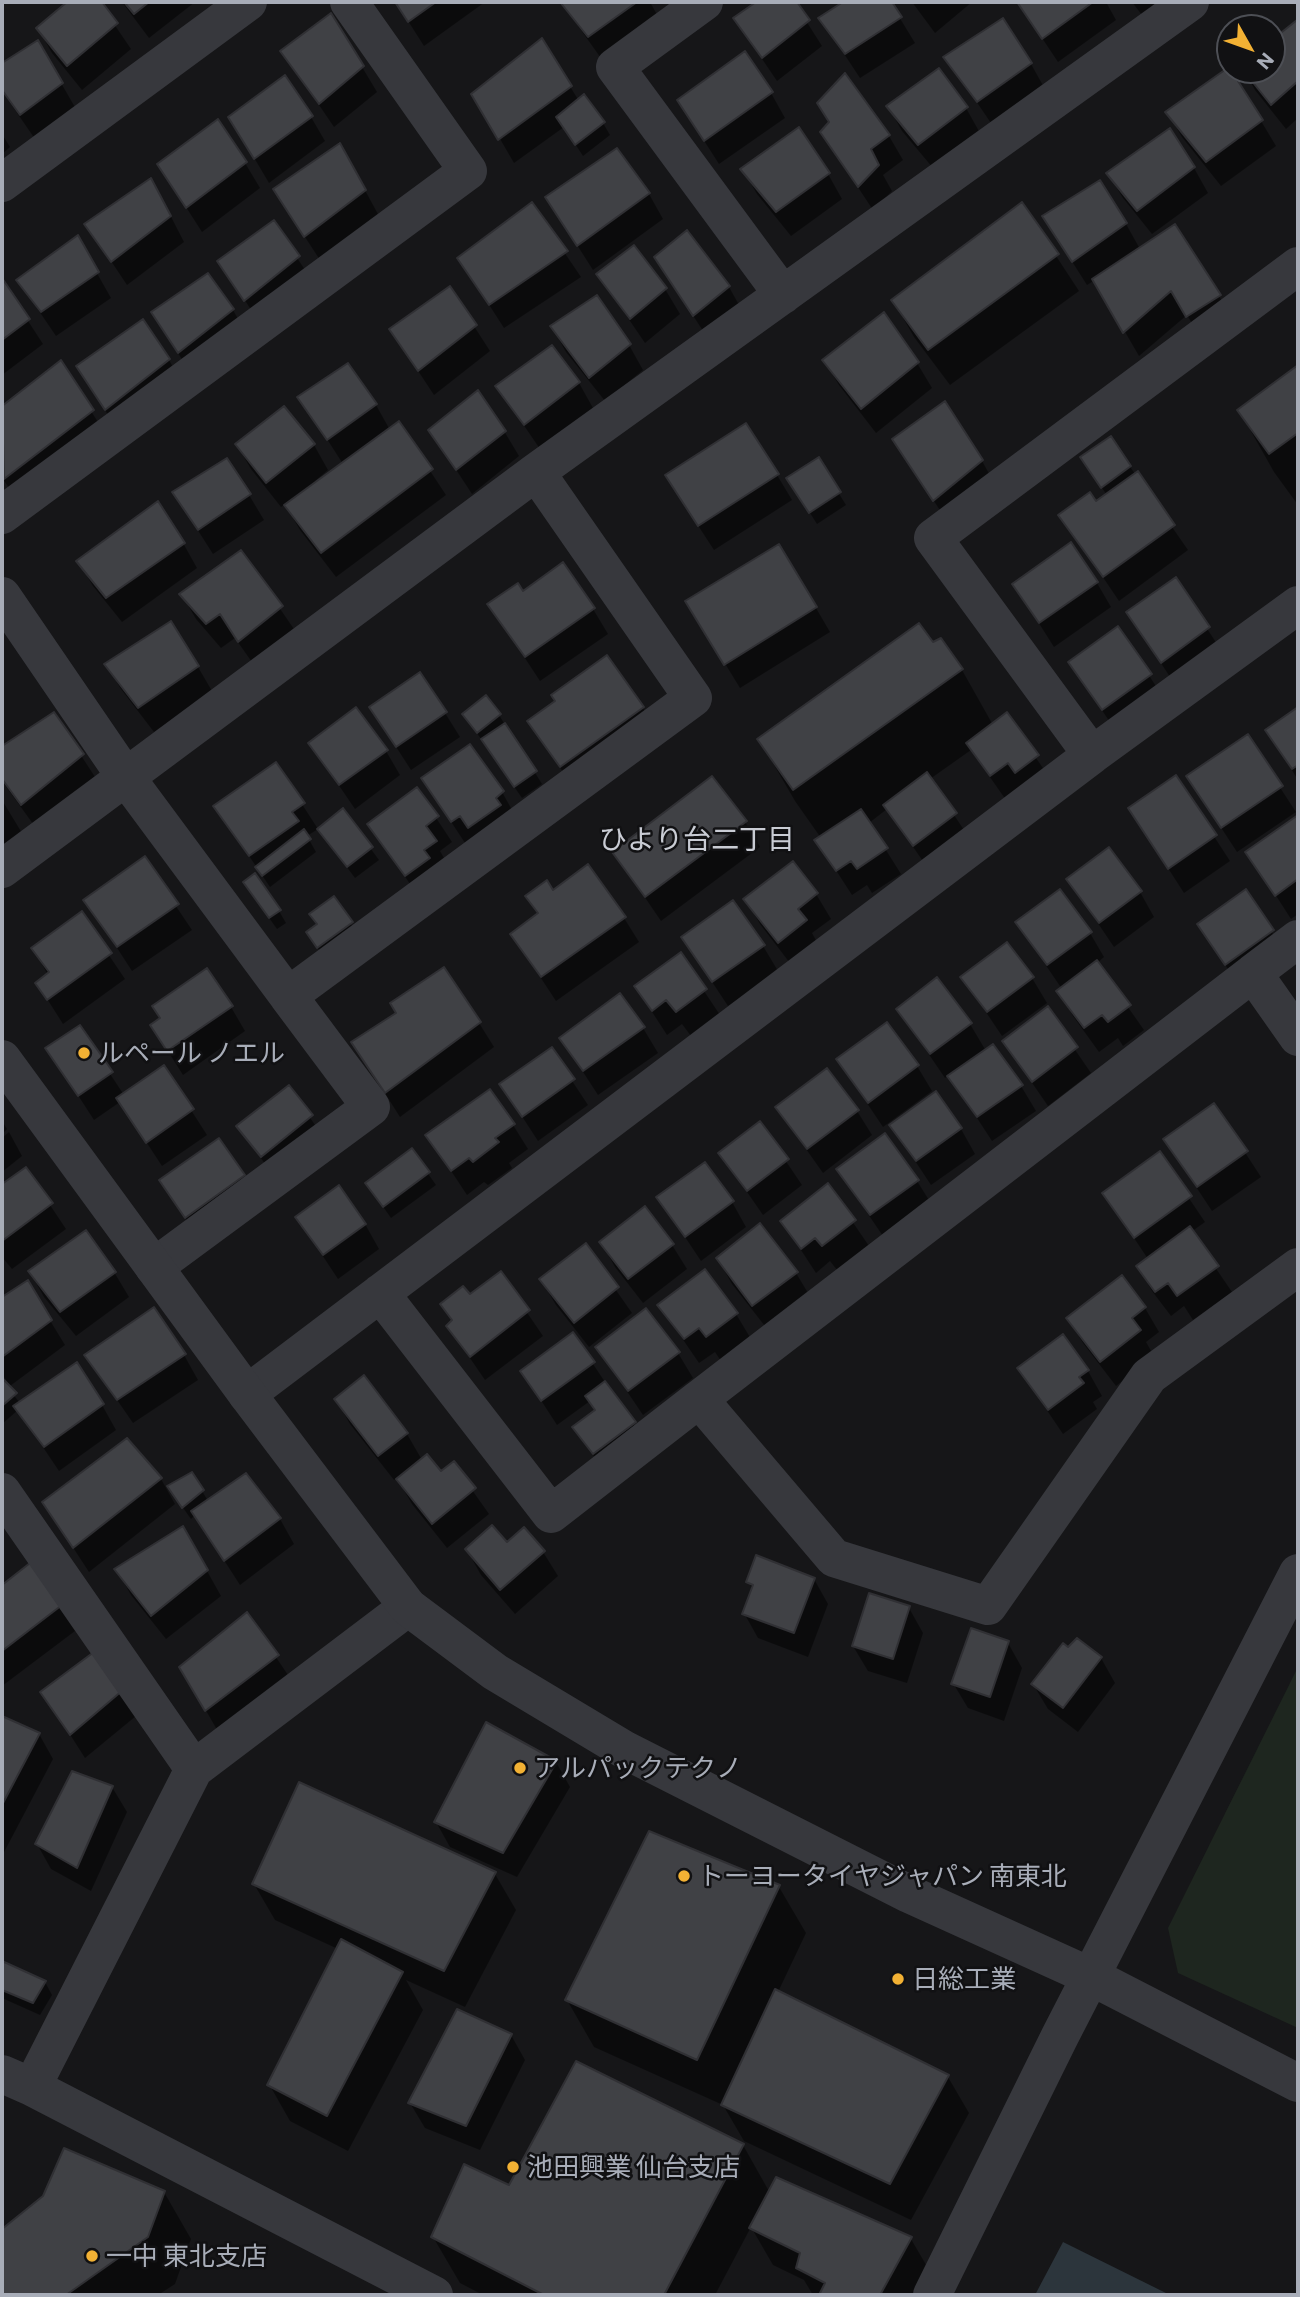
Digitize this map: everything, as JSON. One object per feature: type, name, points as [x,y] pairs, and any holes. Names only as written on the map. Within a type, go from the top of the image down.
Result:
[{"type":"street","points":[[2,183],[248,2]]},
{"type":"street","points":[[2,515],[468,171],[349,2]]},
{"type":"street","points":[[704,2],[615,66],[783,295]]},
{"type":"street","points":[[2,869],[536,472],[1190,2]]},
{"type":"street","points":[[1092,755],[933,538],[1298,266]]},
{"type":"street","points":[[288,996],[693,698],[536,472]]},
{"type":"street","points":[[2,596],[125,776],[371,1107],[154,1267]]},
{"type":"street","points":[[247,1394],[1092,755],[1298,605]]},
{"type":"street","points":[[380,1293],[551,1514],[1298,939]]},
{"type":"street","points":[[1253,973],[1298,1037]]},
{"type":"street","points":[[2,1059],[247,1394],[408,1607],[495,1672],[625,1751],[909,1894],[1092,1978],[1298,2083]]},
{"type":"street","points":[[699,1398],[834,1558],[988,1606],[1149,1376],[1298,1267]]},
{"type":"street","points":[[5,1505],[194,1769]]},
{"type":"street","points":[[932,2295],[1298,1573]]},
{"type":"street","points":[[408,1607],[194,1769],[17,2080],[435,2295]]},
{"type":"shaded area","points":[[1298,1667],[1298,2028],[1178,1973],[1168,1928]]},
{"type":"shaded area","points":[[1063,2242],[1170,2295],[1035,2295]]},
{"type":"building","points":[[67,2],[102,2],[118,23],[67,66],[36,28]]},
{"type":"building","points":[[124,2],[149,2],[134,14]]},
{"type":"building","points":[[395,2],[436,2],[408,22]]},
{"type":"building","points":[[560,2],[637,2],[588,37]]},
{"type":"building","points":[[756,2],[797,2],[810,20],[762,58],[733,18]]},
{"type":"building","points":[[843,2],[892,2],[902,17],[845,54],[818,18]]},
{"type":"building","points":[[1017,2],[1093,2],[1042,39]]},
{"type":"building","points":[[331,13],[364,66],[319,104],[280,51]]},
{"type":"building","points":[[1003,18],[1032,63],[977,102],[943,57]]},
{"type":"building","points":[[1297,20],[1298,81],[1271,105],[1254,84],[1286,84],[1286,29]]},
{"type":"building","points":[[542,38],[572,86],[498,140],[471,94]]},
{"type":"building","points":[[38,40],[63,83],[20,115],[2,90],[2,63]]},
{"type":"building","points":[[745,51],[773,92],[704,141],[677,100]]},
{"type":"building","points":[[939,68],[968,107],[918,145],[886,106]]},
{"type":"building","points":[[845,73],[890,135],[871,149],[879,165],[858,187],[820,132],[829,122],[817,103]]},
{"type":"building","points":[[285,75],[313,116],[254,159],[228,117]]},
{"type":"building","points":[[1216,76],[1216,84],[1240,84],[1263,120],[1206,162],[1165,112]]},
{"type":"building","points":[[584,94],[605,122],[575,145],[556,117]]},
{"type":"building","points":[[218,119],[247,162],[186,208],[157,164]]},
{"type":"building","points":[[799,127],[830,173],[776,212],[740,169]]},
{"type":"building","points":[[1170,128],[1195,167],[1137,211],[1106,173]]},
{"type":"building","points":[[340,143],[366,190],[304,237],[273,189]]},
{"type":"building","points":[[617,148],[650,193],[577,246],[545,197]]},
{"type":"building","points":[[151,178],[171,216],[111,262],[84,224]]},
{"type":"building","points":[[1100,180],[1127,223],[1072,262],[1042,216]]},
{"type":"building","points":[[532,202],[568,251],[489,305],[457,258]]},
{"type":"building","points":[[1022,202],[1059,254],[928,350],[891,300]]},
{"type":"building","points":[[274,220],[300,256],[244,301],[217,261]]},
{"type":"building","points":[[1175,224],[1221,295],[1186,317],[1171,291],[1123,333],[1092,279]]},
{"type":"building","points":[[687,230],[730,286],[693,316],[654,257]]},
{"type":"building","points":[[78,235],[99,272],[41,312],[16,280]]},
{"type":"building","points":[[634,245],[667,288],[630,319],[596,274]]},
{"type":"building","points":[[208,273],[234,309],[178,353],[151,312]]},
{"type":"building","points":[[2,278],[30,319],[2,340]]},
{"type":"building","points":[[450,286],[477,325],[418,371],[389,329]]},
{"type":"building","points":[[597,295],[631,344],[589,378],[550,326]]},
{"type":"building","points":[[884,312],[919,362],[861,409],[822,360]]},
{"type":"building","points":[[143,319],[170,359],[105,410],[76,366]]},
{"type":"building","points":[[552,345],[580,382],[524,425],[495,386]]},
{"type":"building","points":[[61,360],[94,410],[4,479],[2,406]]},
{"type":"building","points":[[348,363],[377,404],[327,440],[297,397]]},
{"type":"building","points":[[1298,365],[1298,433],[1269,454],[1237,410]]},
{"type":"building","points":[[478,390],[506,431],[456,470],[428,430]]},
{"type":"building","points":[[945,401],[983,460],[933,501],[892,439]]},
{"type":"building","points":[[284,406],[315,444],[266,483],[235,444]]},
{"type":"building","points":[[399,421],[433,469],[321,553],[284,505]]},
{"type":"building","points":[[746,423],[779,474],[698,526],[665,475]]},
{"type":"building","points":[[1111,436],[1131,466],[1101,488],[1080,457]]},
{"type":"building","points":[[819,457],[841,492],[809,513],[786,478]]},
{"type":"building","points":[[227,458],[251,494],[198,530],[172,492]]},
{"type":"building","points":[[1138,471],[1175,525],[1103,577],[1058,515],[1090,492],[1096,501]]},
{"type":"building","points":[[158,501],[185,543],[106,598],[76,561]]},
{"type":"building","points":[[1071,542],[1098,582],[1039,623],[1012,584]]},
{"type":"building","points":[[779,544],[817,607],[724,665],[685,601]]},
{"type":"building","points":[[241,550],[283,606],[238,642],[220,614],[206,624],[179,594]]},
{"type":"building","points":[[563,562],[595,608],[525,657],[487,604],[518,583],[523,591]]},
{"type":"building","points":[[1176,577],[1210,627],[1161,663],[1126,612]]},
{"type":"building","points":[[171,621],[199,666],[138,708],[104,664]]},
{"type":"building","points":[[919,623],[933,642],[941,638],[963,669],[793,790],[757,739]]},
{"type":"building","points":[[1118,626],[1152,674],[1102,710],[1068,662]]},
{"type":"building","points":[[607,655],[644,707],[560,767],[527,721],[555,701],[551,695]]},
{"type":"building","points":[[420,672],[447,712],[396,747],[369,707]]},
{"type":"building","points":[[486,695],[501,714],[477,733],[462,714]]},
{"type":"building","points":[[356,707],[388,750],[339,785],[308,743]]},
{"type":"building","points":[[1298,707],[1298,765],[1292,769],[1265,730]]},
{"type":"building","points":[[54,712],[84,754],[21,805],[2,779],[2,746]]},
{"type":"building","points":[[1007,712],[1039,755],[1015,773],[1008,763],[990,776],[966,743]]},
{"type":"building","points":[[505,723],[537,771],[514,787],[481,739]]},
{"type":"building","points":[[1248,734],[1283,786],[1221,828],[1186,776]]},
{"type":"building","points":[[470,744],[504,791],[496,798],[501,805],[468,828],[460,816],[451,822],[421,778]]},
{"type":"building","points":[[276,762],[305,803],[292,812],[299,821],[249,856],[213,806]]},
{"type":"building","points":[[927,772],[957,813],[913,846],[883,805]]},
{"type":"building","points":[[1176,775],[1217,835],[1168,869],[1128,808]]},
{"type":"building","points":[[712,776],[747,821],[645,897],[612,852]]},
{"type":"building","points":[[417,787],[439,816],[426,826],[437,841],[424,850],[430,858],[405,876],[367,824]]},
{"type":"building","points":[[343,808],[373,847],[347,867],[317,829]]},
{"type":"building","points":[[861,809],[888,848],[857,869],[851,861],[836,871],[814,840]]},
{"type":"building","points":[[1298,815],[1298,879],[1275,896],[1245,852]]},
{"type":"building","points":[[304,829],[311,839],[262,876],[255,867]]},
{"type":"building","points":[[1109,847],[1142,891],[1099,923],[1066,879]]},
{"type":"building","points":[[145,856],[179,904],[117,947],[83,900]]},
{"type":"building","points":[[793,861],[818,893],[798,909],[807,920],[778,943],[743,899]]},
{"type":"building","points":[[588,864],[626,917],[541,977],[510,934],[538,913],[525,896],[547,880],[553,890]]},
{"type":"building","points":[[255,873],[281,910],[269,918],[243,882]]},
{"type":"building","points":[[1060,889],[1092,932],[1047,965],[1015,922]]},
{"type":"building","points":[[1246,889],[1274,930],[1225,965],[1197,924]]},
{"type":"building","points":[[334,896],[353,922],[317,948],[306,932],[317,924],[309,914]]},
{"type":"building","points":[[733,900],[765,945],[712,982],[681,937]]},
{"type":"building","points":[[82,911],[112,953],[47,1000],[35,983],[49,972],[31,948]]},
{"type":"building","points":[[1007,942],[1034,977],[987,1012],[960,977]]},
{"type":"building","points":[[681,952],[707,989],[676,1012],[666,1000],[652,1011],[634,986]]},
{"type":"building","points":[[1097,960],[1131,1005],[1108,1022],[1102,1015],[1084,1028],[1056,991]]},
{"type":"building","points":[[444,967],[481,1022],[385,1093],[351,1042],[396,1013],[390,1003]]},
{"type":"building","points":[[207,968],[233,1006],[167,1051],[150,1025],[160,1018],[152,1006]]},
{"type":"building","points":[[937,977],[972,1023],[930,1054],[896,1009]]},
{"type":"building","points":[[620,993],[645,1027],[583,1071],[559,1038]]},
{"type":"building","points":[[1048,1006],[1078,1047],[1032,1082],[1002,1041]]},
{"type":"building","points":[[887,1022],[919,1065],[868,1103],[836,1059]]},
{"type":"building","points":[[80,1025],[113,1072],[78,1096],[45,1048]]},
{"type":"building","points":[[993,1044],[1023,1085],[977,1117],[947,1076]]},
{"type":"building","points":[[552,1047],[575,1079],[522,1117],[499,1084]]},
{"type":"building","points":[[164,1065],[194,1109],[146,1143],[116,1098]]},
{"type":"building","points":[[827,1068],[859,1110],[807,1149],[775,1107]]},
{"type":"building","points":[[289,1085],[313,1115],[261,1157],[236,1126]]},
{"type":"building","points":[[490,1089],[515,1124],[495,1138],[499,1142],[473,1162],[469,1158],[451,1171],[425,1135]]},
{"type":"building","points":[[936,1091],[962,1128],[916,1161],[889,1125]]},
{"type":"building","points":[[1214,1103],[1248,1151],[1197,1187],[1163,1139]]},
{"type":"building","points":[[760,1121],[789,1159],[747,1191],[718,1153]]},
{"type":"building","points":[[885,1133],[919,1180],[870,1215],[836,1169]]},
{"type":"building","points":[[219,1138],[245,1175],[185,1218],[159,1180]]},
{"type":"building","points":[[412,1148],[430,1172],[383,1207],[365,1183]]},
{"type":"building","points":[[1160,1151],[1192,1196],[1134,1238],[1102,1193]]},
{"type":"building","points":[[705,1162],[734,1201],[685,1237],[656,1197]]},
{"type":"building","points":[[26,1167],[53,1203],[2,1241],[2,1184]]},
{"type":"building","points":[[828,1183],[856,1220],[822,1246],[815,1238],[801,1249],[780,1221]]},
{"type":"building","points":[[339,1185],[366,1224],[323,1255],[295,1217]]},
{"type":"building","points":[[645,1206],[674,1244],[628,1279],[599,1242]]},
{"type":"building","points":[[760,1223],[798,1272],[752,1306],[716,1258]]},
{"type":"building","points":[[1190,1226],[1219,1266],[1177,1296],[1168,1283],[1155,1292],[1136,1266]]},
{"type":"building","points":[[86,1230],[116,1272],[60,1312],[28,1271]]},
{"type":"building","points":[[586,1243],[619,1287],[574,1323],[539,1279]]},
{"type":"building","points":[[705,1269],[738,1313],[706,1337],[699,1328],[684,1339],[657,1305]]},
{"type":"building","points":[[501,1271],[530,1310],[470,1357],[446,1326],[452,1320],[440,1304],[463,1286],[470,1294]]},
{"type":"building","points":[[1122,1275],[1146,1307],[1132,1318],[1141,1330],[1100,1362],[1066,1318]]},
{"type":"building","points":[[28,1280],[52,1320],[2,1357],[2,1297]]},
{"type":"building","points":[[154,1307],[186,1354],[117,1400],[84,1355]]},
{"type":"building","points":[[646,1308],[680,1352],[628,1391],[595,1347]]},
{"type":"building","points":[[573,1332],[595,1362],[541,1401],[520,1371]]},
{"type":"building","points":[[1063,1334],[1089,1370],[1079,1377],[1084,1383],[1048,1410],[1017,1368]]},
{"type":"building","points":[[77,1362],[104,1404],[44,1447],[13,1406]]},
{"type":"building","points":[[364,1375],[408,1433],[378,1456],[334,1399]]},
{"type":"building","points":[[2,1378],[17,1393],[2,1406]]},
{"type":"building","points":[[605,1381],[636,1422],[593,1454],[572,1427],[595,1410],[585,1396]]},
{"type":"building","points":[[127,1438],[162,1478],[73,1548],[42,1502]]},
{"type":"building","points":[[427,1454],[441,1471],[454,1461],[476,1488],[432,1524],[396,1479]]},
{"type":"building","points":[[192,1472],[204,1490],[182,1508],[167,1486]]},
{"type":"building","points":[[246,1473],[281,1518],[224,1561],[191,1511]]},
{"type":"building","points":[[492,1525],[507,1542],[524,1527],[545,1551],[500,1590],[465,1549]]},
{"type":"building","points":[[183,1526],[208,1570],[151,1616],[114,1569]]},
{"type":"building","points":[[756,1555],[815,1578],[794,1633],[742,1614],[753,1585],[746,1582]]},
{"type":"building","points":[[30,1563],[62,1605],[2,1651],[2,1585]]},
{"type":"building","points":[[869,1593],[910,1606],[893,1659],[852,1646]]},
{"type":"building","points":[[247,1612],[279,1655],[205,1711],[179,1667]]},
{"type":"building","points":[[971,1628],[1009,1641],[990,1697],[951,1684]]},
{"type":"building","points":[[1077,1638],[1102,1657],[1063,1708],[1031,1684],[1063,1643],[1068,1647]]},
{"type":"building","points":[[98,1649],[123,1690],[70,1735],[40,1692]]},
{"type":"building","points":[[2,1716],[40,1733],[2,1805]]},
{"type":"building","points":[[486,1722],[557,1761],[503,1853],[434,1822]]},
{"type":"building","points":[[72,1771],[113,1786],[77,1868],[35,1844]]},
{"type":"building","points":[[299,1782],[496,1872],[444,1971],[252,1884]]},
{"type":"building","points":[[649,1831],[780,1885],[697,2060],[565,2000]]},
{"type":"building","points":[[341,1939],[403,1972],[327,2116],[267,2085]]},
{"type":"building","points":[[2,1961],[46,1981],[33,2003],[2,1990]]},
{"type":"building","points":[[775,1989],[949,2075],[890,2184],[721,2105]]},
{"type":"building","points":[[457,2009],[512,2034],[466,2126],[408,2103]]},
{"type":"building","points":[[576,2061],[744,2144],[664,2295],[544,2295],[431,2237],[464,2164],[509,2185]]},
{"type":"building","points":[[64,2148],[165,2191],[148,2237],[66,2295],[2,2295],[2,2229],[43,2196]]},
{"type":"building","points":[[776,2177],[912,2237],[880,2295],[819,2295],[825,2283],[796,2268],[800,2253],[749,2228]]},
{"type":"place","name":"ルペール ノエル","points":[[84,1053]]},
{"type":"place","name":"アルパックテクノ","points":[[520,1768]]},
{"type":"place","name":"トーヨータイヤジャパン 南東北","points":[[684,1876]]},
{"type":"place","name":"日総工業","points":[[898,1979]]},
{"type":"place","name":"池田興業 仙台支店","points":[[513,2167]]},
{"type":"place","name":"一中 東北支店","points":[[92,2256]]},
{"type":"district","name":"ひより台二丁目","points":[[697,840]]}]
